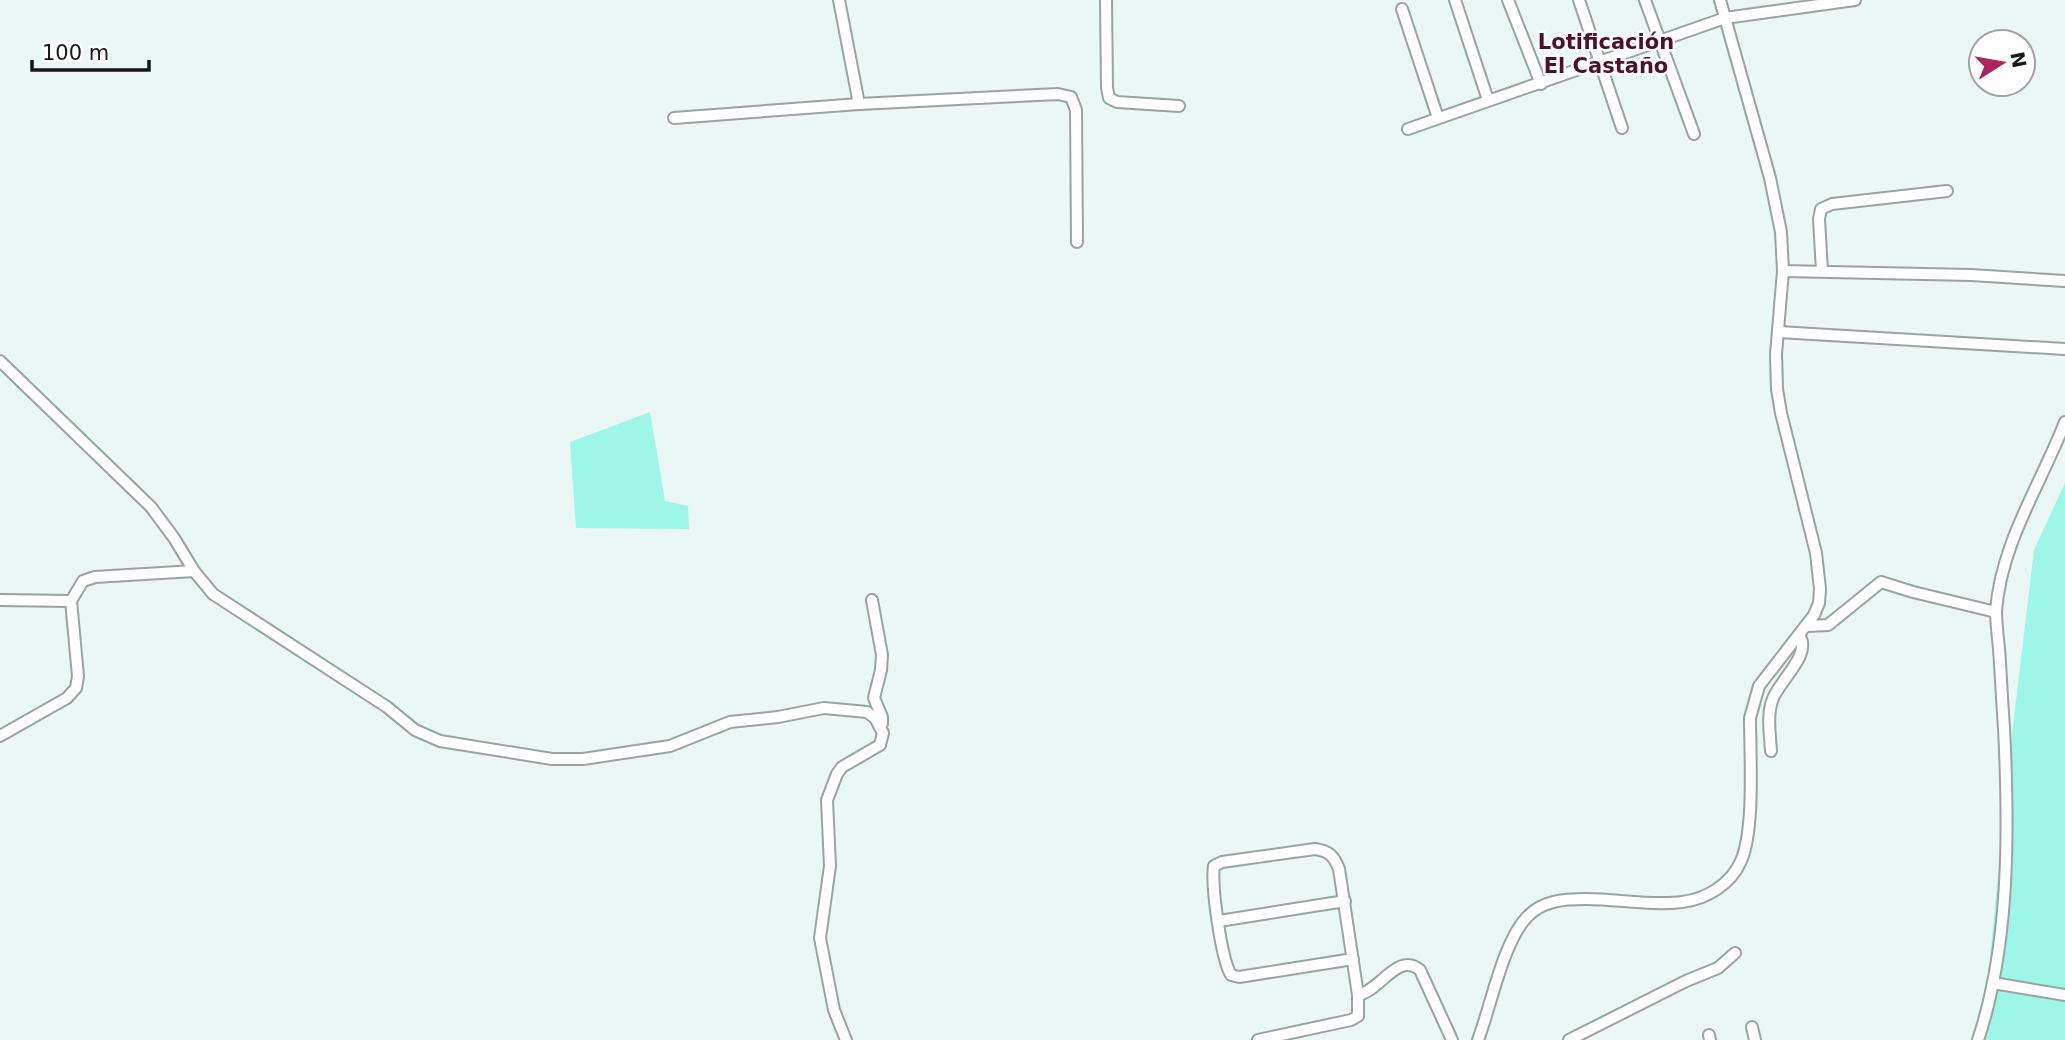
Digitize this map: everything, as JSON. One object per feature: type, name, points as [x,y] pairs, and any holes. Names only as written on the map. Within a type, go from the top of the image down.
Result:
[{"type":"street","points":[[839,0],[859,104]]},
{"type":"street","points":[[1106,0],[1109,98],[1117,102],[1179,106]]},
{"type":"street","points":[[1455,0],[1488,100]]},
{"type":"street","points":[[1508,0],[1541,84]]},
{"type":"street","points":[[1578,0],[1622,128]]},
{"type":"street","points":[[1645,0],[1695,134]]},
{"type":"street","points":[[1478,1040],[1510,944],[1518,927],[1540,906],[1567,899],[1685,902],[1713,892],[1733,874],[1741,862],[1749,824],[1751,718],[1754,700],[1768,673],[1803,630],[1819,603],[1819,573],[1781,413],[1776,369],[1783,271],[1781,232],[1772,188],[1720,0]]},
{"type":"street","points":[[1408,129],[1725,18],[1855,0]]},
{"type":"street","points":[[1402,9],[1438,118]]},
{"type":"street","points":[[674,118],[859,104],[1058,94],[1070,97],[1076,110],[1077,242]]},
{"type":"street","points":[[1822,271],[1819,219],[1821,209],[1832,204],[1947,191]]},
{"type":"street","points":[[1783,271],[2065,281]]},
{"type":"street","points":[[1779,332],[2065,348]]},
{"type":"street","points":[[0,361],[151,507],[194,571],[213,594],[387,707],[426,737],[567,760],[651,750],[682,742],[730,722],[778,717],[811,709],[859,709],[867,712],[881,726]]},
{"type":"street","points":[[1978,1040],[1990,1002],[1999,948],[2006,816],[1996,612],[2006,560],[2018,528],[2062,436],[2065,422]]},
{"type":"street","points":[[0,736],[67,698],[76,688],[78,676],[71,601],[83,581],[95,577],[194,571]]},
{"type":"street","points":[[1803,630],[1828,625],[1881,582],[1913,593],[1996,612]]},
{"type":"street","points":[[0,600],[71,601]]},
{"type":"street","points":[[846,1040],[834,1010],[820,938],[830,866],[827,800],[842,766],[880,745],[883,739],[882,717],[874,698],[882,655],[872,600]]},
{"type":"street","points":[[1771,751],[1771,703],[1802,654],[1803,630]]},
{"type":"street","points":[[1258,1040],[1359,1016],[1359,995],[1339,869],[1334,858],[1326,851],[1315,849],[1222,862],[1214,866],[1212,875],[1226,968],[1231,975],[1240,977],[1353,959]]},
{"type":"street","points":[[1219,921],[1345,901]]},
{"type":"street","points":[[1569,1040],[1686,981],[1718,968],[1735,953]]},
{"type":"street","points":[[1359,995],[1372,990],[1397,967],[1413,964],[1420,970],[1452,1040]]},
{"type":"street","points":[[1993,983],[2065,996]]},
{"type":"street","points":[[1752,1027],[1755,1040]]},
{"type":"green space","points":[[650,412],[665,501],[688,506],[689,529],[576,528],[570,442]]},
{"type":"green space","points":[[2065,483],[2065,1040],[1975,1040],[1983,1032],[2009,759],[2034,550]]},
{"type":"district","name":"Lotificación El Castaño","points":[[1606,54]]}]
